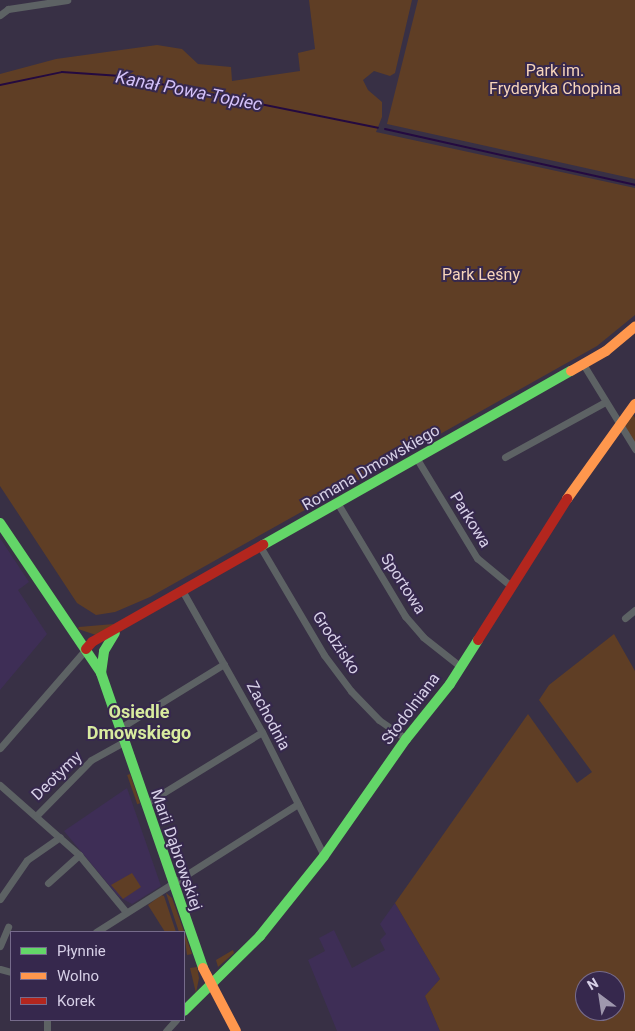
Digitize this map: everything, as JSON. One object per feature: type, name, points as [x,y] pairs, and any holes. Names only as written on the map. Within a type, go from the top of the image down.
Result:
[{"type":"street","points":[[0,15],[12,8],[67,0]]},
{"type":"street","name":"Romana Dmowskiego","points":[[95,655],[96,642],[606,351],[635,328]]},
{"type":"street","points":[[583,364],[635,448]]},
{"type":"street","points":[[506,457],[605,402]]},
{"type":"street","name":"Stodolniana","points":[[185,1010],[260,936],[324,856],[406,739],[461,667],[511,586],[635,404]]},
{"type":"street","name":"Parkowa","points":[[417,459],[477,558],[511,586]]},
{"type":"street","name":"Sportowa","points":[[338,504],[405,616],[422,636],[461,667]]},
{"type":"street","name":"Marii Dąbrowskiej","points":[[0,523],[74,631],[95,655],[171,882],[210,984],[233,1030]]},
{"type":"street","name":"Grodzisko","points":[[261,548],[324,655],[351,691],[379,720],[406,739]]},
{"type":"street","name":"Zachodnia","points":[[183,592],[262,732],[324,856]]},
{"type":"street","points":[[625,618],[635,610]]},
{"type":"street","name":"Romana Dmowskiego","points":[[0,748],[77,663],[95,655],[119,629]]},
{"type":"street","name":"Marii Dąbrowskiej","points":[[74,631],[96,642]]},
{"type":"street","points":[[120,728],[224,664]]},
{"type":"street","points":[[145,804],[262,732]]},
{"type":"street","name":"Deotymy","points":[[36,816],[91,760],[124,742]]},
{"type":"street","points":[[0,785],[78,855],[126,912]]},
{"type":"street","points":[[98,931],[171,882],[298,804]]},
{"type":"street","points":[[0,899],[27,860],[60,838]]},
{"type":"street","points":[[48,883],[78,855]]},
{"type":"street","points":[[0,946],[8,927]]},
{"type":"street","points":[[166,1031],[175,1021]]},
{"type":"shaded area","points":[[0,538],[29,582],[18,590],[47,634],[0,690]]},
{"type":"shaded area","points":[[127,788],[161,886],[132,904],[119,897],[64,831]]},
{"type":"shaded area","points":[[395,903],[440,979],[425,996],[440,1031],[337,1031],[308,960],[325,951],[319,938],[334,930],[352,968],[385,950],[380,940],[386,934],[380,924]]},
{"type":"green space","name":"Park Leśny","points":[[309,0],[412,0],[395,73],[390,76],[374,71],[363,80],[368,90],[382,102],[382,117],[376,132],[635,188],[635,315],[597,346],[150,597],[115,612],[96,615],[77,603],[0,486],[0,74],[56,59],[157,45],[182,49],[198,64],[231,67],[232,81],[300,71],[298,53],[315,49]]},
{"type":"green space","name":"Park im. Fryderyka Chopina","points":[[418,0],[635,0],[635,179],[387,124]]},
{"type":"green space","points":[[633,415],[635,418],[635,445],[625,427]]},
{"type":"green space","points":[[114,624],[96,635],[78,629],[79,627]]},
{"type":"green space","points":[[614,634],[635,671],[635,1031],[440,1031],[425,996],[440,979],[395,903],[528,714],[577,783],[592,772],[539,700],[549,685]]},
{"type":"green space","points":[[130,774],[140,803],[137,804],[127,775]]},
{"type":"green space","points":[[132,873],[141,887],[123,899],[111,885]]},
{"type":"green space","points":[[166,893],[172,898],[184,931],[179,931]]},
{"type":"green space","points":[[161,895],[164,896],[176,931],[164,931],[148,905]]},
{"type":"green space","points":[[185,934],[192,954],[187,955],[185,940]]},
{"type":"green space","points":[[233,950],[234,953],[218,967],[216,960]]},
{"type":"green space","points":[[197,967],[199,978],[196,993],[190,968]]},
{"type":"waterway","name":"Kanał Powa-Topiec","points":[[0,85],[62,72],[121,76],[378,128]]},
{"type":"waterway","name":"Kanał Powa-Topiec","points":[[385,129],[635,185]]},
{"type":"traffic: fast","points":[[263,545],[571,371]]},
{"type":"traffic: fast","points":[[0,523],[101,673],[203,968]]},
{"type":"traffic: fast","points":[[101,673],[104,651],[115,633]]},
{"type":"traffic: fast","points":[[185,1010],[260,936],[324,856],[406,739],[450,684],[478,640]]},
{"type":"traffic: slow","points":[[571,371],[606,351],[635,327]]},
{"type":"traffic: slow","points":[[567,499],[635,404]]},
{"type":"traffic: slow","points":[[203,968],[236,1031]]},
{"type":"traffic: jam","points":[[478,640],[567,499]]},
{"type":"traffic: jam","points":[[86,649],[92,642],[263,545]]},
{"type":"district","name":"Osiedle Dmowskiego","points":[[139,723]]}]
